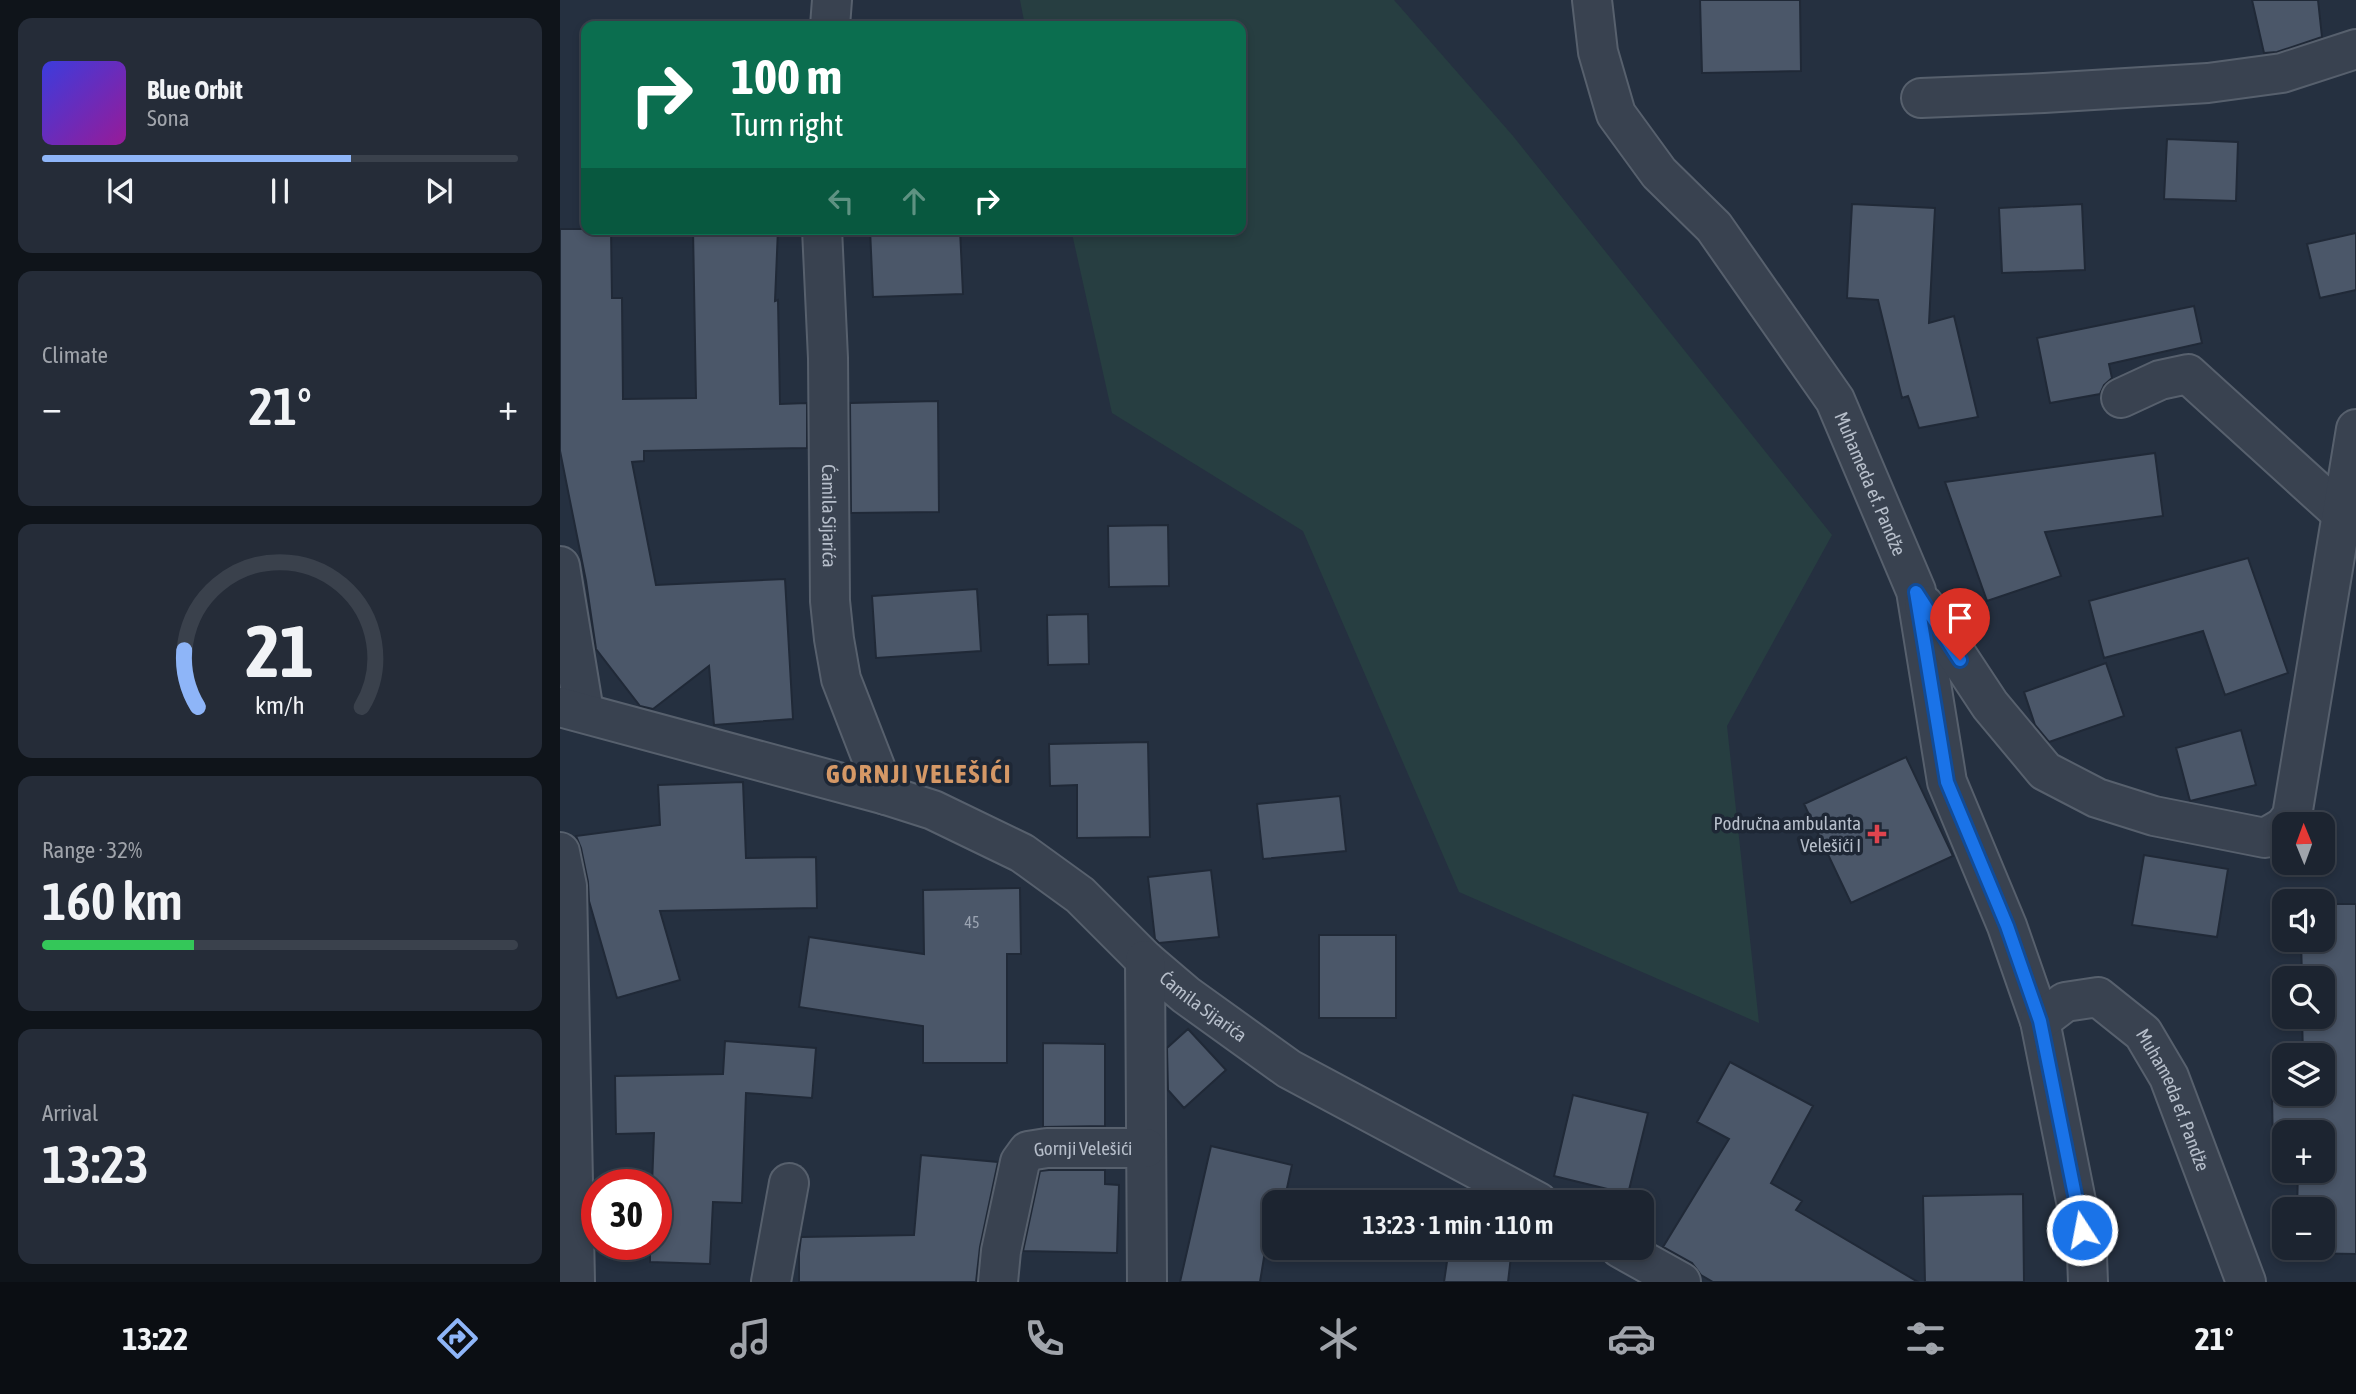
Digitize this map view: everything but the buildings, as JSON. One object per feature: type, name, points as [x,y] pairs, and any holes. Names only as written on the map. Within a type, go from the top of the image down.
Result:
[{"type":"street","points":[[830,21],[832,0]]},
{"type":"street","name":"Muhameda ef. Pandže","points":[[1592,0],[1598,52],[1616,114],[1659,173],[1714,227],[1835,400],[1916,592],[1947,782],[2007,926],[2040,1021],[2087,1256],[2088,1282]]},
{"type":"street","points":[[1921,98],[2208,83],[2282,73],[2356,49]]},
{"type":"street","name":"Ćamila Sijarića","points":[[822,235],[828,358],[830,601],[834,639],[841,679],[886,795]]},
{"type":"street","points":[[2120,398],[2160,380],[2189,374],[2342,514]]},
{"type":"street","points":[[2293,812],[2356,429]]},
{"type":"street","name":"Ćamila Sijarića","points":[[560,566],[572,709],[886,795],[945,815],[1022,853],[1080,895],[1145,960],[1186,995],[1289,1069],[1516,1190]]},
{"type":"street","points":[[1916,592],[1990,705],[2045,771],[2097,798],[2154,816],[2265,838],[2272,833]]},
{"type":"street","points":[[560,852],[567,887],[575,1282]]},
{"type":"street","name":"Gornji Velešići","points":[[1145,960],[1147,1282]]},
{"type":"street","name":"Muhameda ef. Pandže","points":[[2040,1021],[2066,1002],[2098,997],[2143,1033],[2169,1077],[2246,1282]]},
{"type":"street","name":"Gornji Velešići","points":[[999,1282],[1001,1251],[1020,1162],[1028,1151],[1047,1148],[1146,1148]]},
{"type":"street","points":[[771,1282],[789,1183]]},
{"type":"street","points":[[1642,1260],[1681,1282]]},
{"type":"green space","points":[[1020,0],[1394,0],[1513,136],[1832,535],[1727,726],[1759,1023],[1459,892],[1303,531],[1112,413],[1072,235],[1246,235],[1246,21],[1024,21]]},
{"type":"place","name":"Područna ambulanta Velešići I","points":[[1877,834]]},
{"type":"district","name":"GORNJI VELEŠIĆI","points":[[919,774]]},
{"type":"route","points":[[1960,660],[1916,592],[1947,782],[2007,926],[2040,1021],[2082,1230]]}]
